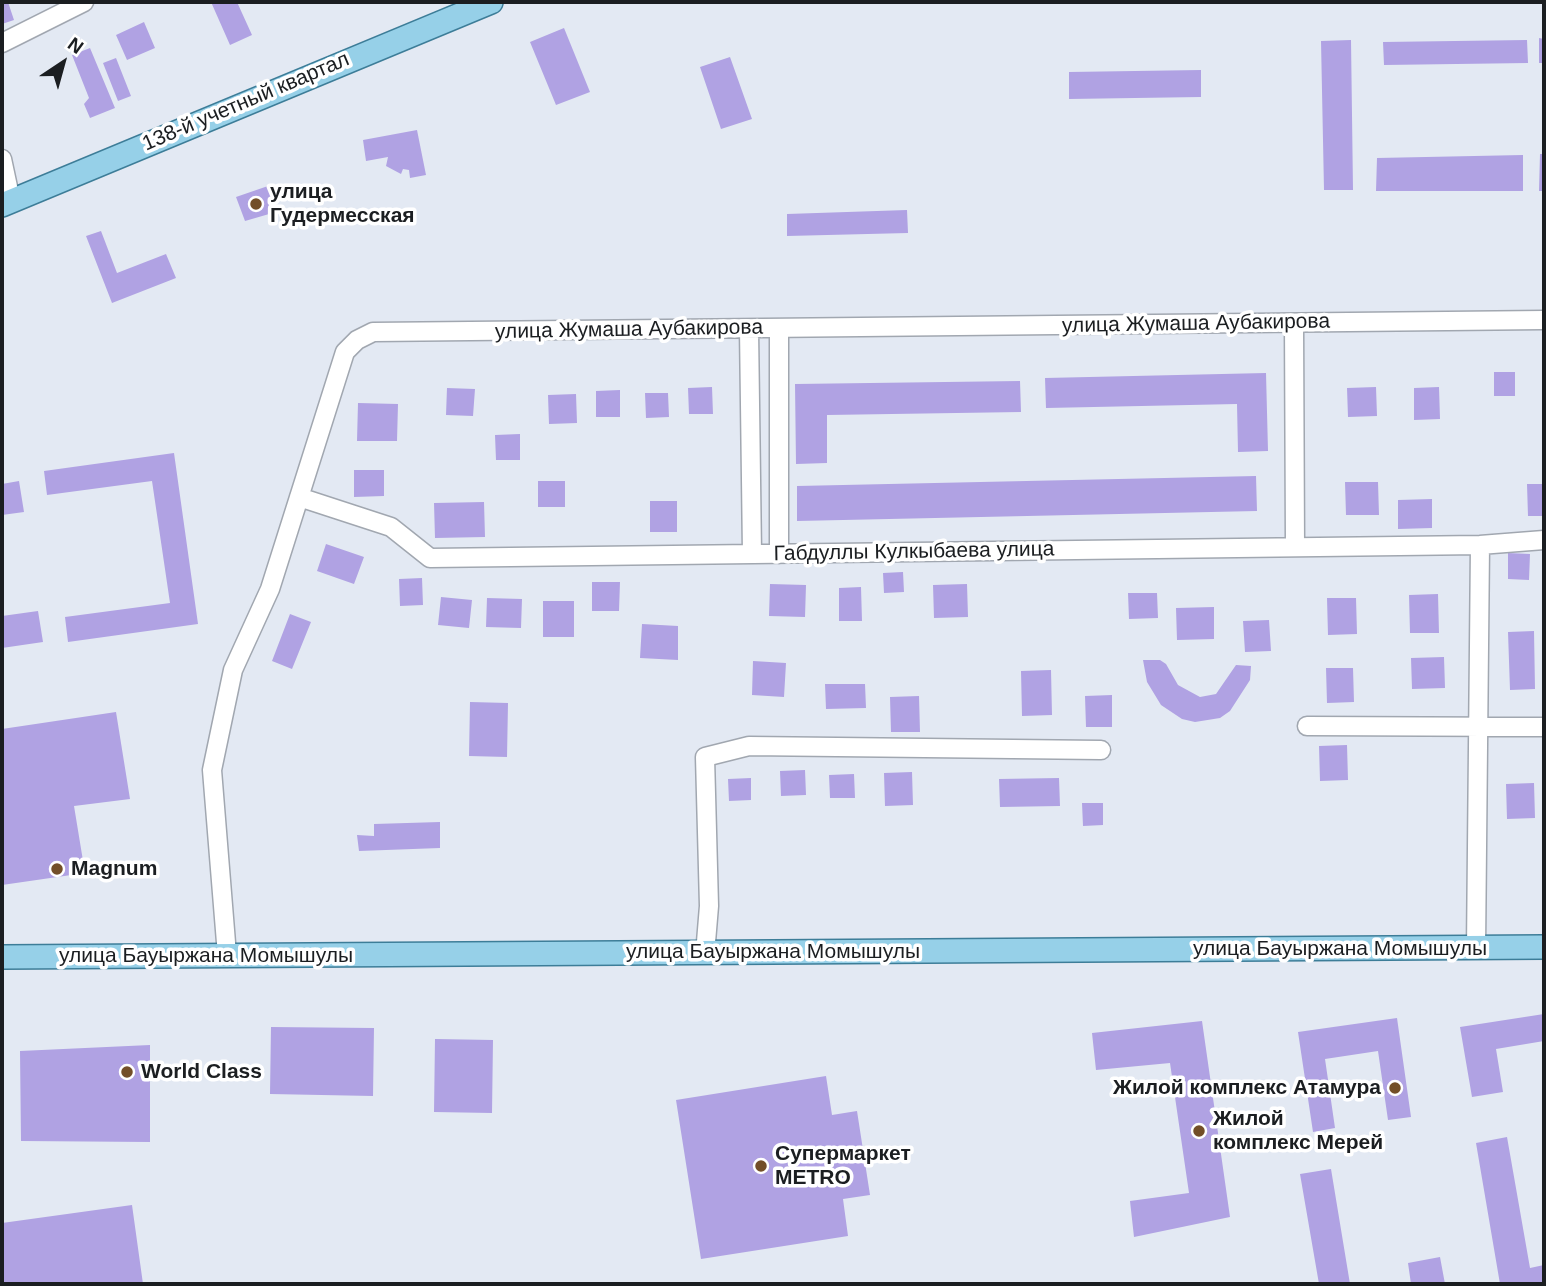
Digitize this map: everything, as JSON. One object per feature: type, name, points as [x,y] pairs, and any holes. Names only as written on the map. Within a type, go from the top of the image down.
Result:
[{"type":"main road","name":"138-й учетный квартал","points":[[6,203],[485,3]]},
{"type":"main road","name":"улица Бауыржана Момышулы","points":[[2,957],[1544,947]]},
{"type":"street","points":[[2,43],[85,2]]},
{"type":"street","points":[[2,159],[6,203]]},
{"type":"street","name":"улица Жумаша Аубакирова","points":[[227,954],[212,770],[233,670],[270,589],[345,352],[357,340],[373,332],[1544,320]]},
{"type":"street","points":[[1294,323],[1295,547]]},
{"type":"street","points":[[749,328],[752,554]]},
{"type":"street","points":[[779,328],[779,554]]},
{"type":"street","name":"Габдуллы Кулкыбаева улица","points":[[299,497],[391,527],[430,558],[1480,545],[1544,540]]},
{"type":"street","points":[[1476,948],[1480,545]]},
{"type":"street","points":[[1307,726],[1478,729],[1544,727]]},
{"type":"street","points":[[705,954],[709,906],[705,757],[749,746],[1101,750]]},
{"type":"building","points":[[2,2],[8,2],[14,20],[2,24]]},
{"type":"building","points":[[211,2],[237,2],[252,35],[230,45]]},
{"type":"building","points":[[144,22],[155,48],[127,60],[116,35]]},
{"type":"building","points":[[564,28],[590,92],[556,105],[530,42]]},
{"type":"building","points":[[1539,38],[1544,39],[1544,63],[1539,63]]},
{"type":"building","points":[[1351,40],[1353,190],[1324,190],[1321,41]]},
{"type":"building","points":[[1527,40],[1528,63],[1384,65],[1383,42]]},
{"type":"building","points":[[90,48],[115,108],[90,118],[84,104],[89,98],[72,55]]},
{"type":"building","points":[[730,57],[752,119],[721,129],[700,67]]},
{"type":"building","points":[[116,58],[131,96],[118,101],[103,63]]},
{"type":"building","points":[[1201,70],[1201,97],[1069,99],[1069,72]]},
{"type":"building","points":[[417,130],[426,175],[410,178],[409,170],[403,169],[401,174],[386,166],[388,157],[366,161],[363,140]]},
{"type":"building","points":[[1540,154],[1544,154],[1544,191],[1539,191]]},
{"type":"building","points":[[1523,155],[1523,191],[1376,191],[1377,158]]},
{"type":"building","name":"улица Гудермесская","points":[[268,186],[276,212],[245,221],[236,197]]},
{"type":"building","points":[[907,210],[908,233],[787,236],[787,214]]},
{"type":"building","points":[[101,231],[117,273],[166,254],[176,278],[112,303],[86,236]]},
{"type":"building","points":[[1494,372],[1515,372],[1515,396],[1494,396]]},
{"type":"building","points":[[1266,373],[1268,451],[1238,452],[1237,404],[1046,408],[1045,378]]},
{"type":"building","points":[[1020,381],[1021,412],[827,415],[827,463],[796,464],[795,384]]},
{"type":"building","points":[[712,387],[713,414],[689,414],[688,388]]},
{"type":"building","points":[[1376,387],[1377,416],[1348,417],[1347,388]]},
{"type":"building","points":[[1439,387],[1440,419],[1414,420],[1414,388]]},
{"type":"building","points":[[447,388],[475,389],[473,416],[446,415]]},
{"type":"building","points":[[620,390],[620,417],[596,417],[596,391]]},
{"type":"building","points":[[645,393],[668,393],[669,417],[646,418]]},
{"type":"building","points":[[576,394],[577,423],[549,424],[548,395]]},
{"type":"building","points":[[358,403],[398,404],[397,441],[357,441]]},
{"type":"building","points":[[520,434],[520,460],[496,460],[495,435]]},
{"type":"building","points":[[174,453],[198,624],[68,642],[65,617],[170,603],[152,481],[47,495],[44,471]]},
{"type":"building","points":[[354,470],[384,470],[384,496],[354,497]]},
{"type":"building","points":[[1256,476],[1257,511],[797,521],[797,486]]},
{"type":"building","points":[[19,481],[24,512],[2,515],[2,484]]},
{"type":"building","points":[[538,481],[565,481],[565,507],[538,507]]},
{"type":"building","points":[[1345,482],[1378,482],[1379,515],[1346,515]]},
{"type":"building","points":[[1527,484],[1544,484],[1544,516],[1528,516]]},
{"type":"building","points":[[1432,499],[1432,528],[1398,529],[1398,500]]},
{"type":"building","points":[[650,501],[677,501],[677,532],[650,532]]},
{"type":"building","points":[[484,502],[485,537],[435,538],[434,503]]},
{"type":"building","points":[[326,544],[364,557],[354,584],[317,571]]},
{"type":"building","points":[[1508,553],[1530,554],[1529,580],[1508,579]]},
{"type":"building","points":[[903,572],[904,592],[884,593],[883,573]]},
{"type":"building","points":[[422,578],[423,605],[400,606],[399,579]]},
{"type":"building","points":[[592,582],[620,582],[619,611],[592,611]]},
{"type":"building","points":[[770,584],[806,585],[805,617],[769,616]]},
{"type":"building","points":[[967,584],[968,617],[934,618],[933,585]]},
{"type":"building","points":[[861,587],[862,621],[839,621],[839,588]]},
{"type":"building","points":[[1128,593],[1157,593],[1158,618],[1129,619]]},
{"type":"building","points":[[1438,594],[1439,633],[1410,633],[1409,595]]},
{"type":"building","points":[[441,597],[472,600],[469,628],[438,625]]},
{"type":"building","points":[[487,598],[522,599],[521,628],[486,627]]},
{"type":"building","points":[[1327,598],[1356,598],[1357,634],[1328,635]]},
{"type":"building","points":[[543,601],[574,601],[574,637],[543,637]]},
{"type":"building","points":[[1214,607],[1214,639],[1177,640],[1176,608]]},
{"type":"building","points":[[38,611],[43,642],[2,648],[2,616]]},
{"type":"building","points":[[290,614],[311,622],[292,669],[272,661]]},
{"type":"building","points":[[1269,620],[1271,651],[1245,652],[1243,621]]},
{"type":"building","points":[[642,624],[678,626],[678,660],[640,658]]},
{"type":"building","points":[[1534,631],[1535,689],[1510,690],[1508,632]]},
{"type":"building","points":[[1444,657],[1445,688],[1412,689],[1411,658]]},
{"type":"building","points":[[1143,660],[1160,660],[1166,664],[1178,685],[1200,697],[1216,694],[1236,665],[1251,666],[1250,680],[1230,711],[1220,718],[1195,722],[1182,719],[1161,705],[1147,682]]},
{"type":"building","points":[[753,661],[786,663],[784,697],[752,695]]},
{"type":"building","points":[[1326,668],[1353,668],[1354,702],[1327,703]]},
{"type":"building","points":[[1051,670],[1052,715],[1022,716],[1021,671]]},
{"type":"building","points":[[825,684],[865,684],[866,708],[826,709]]},
{"type":"building","points":[[1112,695],[1112,727],[1086,727],[1085,696]]},
{"type":"building","points":[[919,696],[920,732],[891,732],[890,697]]},
{"type":"building","points":[[470,702],[508,703],[507,757],[469,756]]},
{"type":"building","points":[[116,712],[130,799],[74,806],[85,873],[2,885],[2,729]]},
{"type":"building","points":[[1347,745],[1348,780],[1320,781],[1319,746]]},
{"type":"building","points":[[805,770],[806,795],[781,796],[780,771]]},
{"type":"building","points":[[912,772],[913,805],[885,806],[884,773]]},
{"type":"building","points":[[854,774],[855,798],[830,798],[829,775]]},
{"type":"building","points":[[751,778],[751,800],[729,801],[728,779]]},
{"type":"building","points":[[1059,778],[1060,806],[1000,807],[999,779]]},
{"type":"building","points":[[1534,783],[1535,818],[1507,819],[1506,784]]},
{"type":"building","points":[[1082,803],[1103,803],[1103,825],[1083,826]]},
{"type":"building","points":[[440,822],[440,848],[359,851],[357,835],[374,836],[374,824]]},
{"type":"building","points":[[1544,1014],[1544,1041],[1496,1049],[1503,1092],[1472,1097],[1460,1027]]},
{"type":"building","name":"Жилой комплекс Атамура","points":[[1397,1018],[1411,1117],[1388,1120],[1378,1051],[1325,1059],[1335,1128],[1313,1132],[1298,1032]]},
{"type":"building","name":"Жилой комплекс Мерей","points":[[1202,1021],[1230,1217],[1134,1237],[1130,1201],[1189,1193],[1170,1063],[1096,1070],[1092,1033]]},
{"type":"building","points":[[271,1027],[374,1028],[373,1096],[270,1094]]},
{"type":"building","points":[[435,1039],[493,1040],[492,1113],[434,1112]]},
{"type":"building","points":[[150,1045],[150,1142],[21,1141],[20,1051]]},
{"type":"building","points":[[826,1076],[832,1115],[857,1111],[870,1195],[843,1199],[848,1236],[701,1259],[676,1100]]},
{"type":"building","points":[[1507,1137],[1530,1268],[1544,1265],[1544,1284],[1500,1284],[1476,1143]]},
{"type":"building","points":[[1331,1169],[1350,1284],[1319,1284],[1300,1174]]},
{"type":"building","points":[[132,1205],[143,1284],[2,1284],[2,1223]]},
{"type":"building","points":[[1440,1257],[1445,1284],[1411,1284],[1408,1263]]},
{"type":"place","name":"улица Гудермесская","points":[[256,204]]},
{"type":"place","name":"Magnum","points":[[57,869]]},
{"type":"place","name":"World Class","points":[[127,1072]]},
{"type":"place","name":"Жилой комплекс Атамура","points":[[1395,1088]]},
{"type":"place","name":"Жилой комплекс Мерей","points":[[1199,1131]]},
{"type":"place","name":"Супермаркет METRO","points":[[761,1166]]}]
